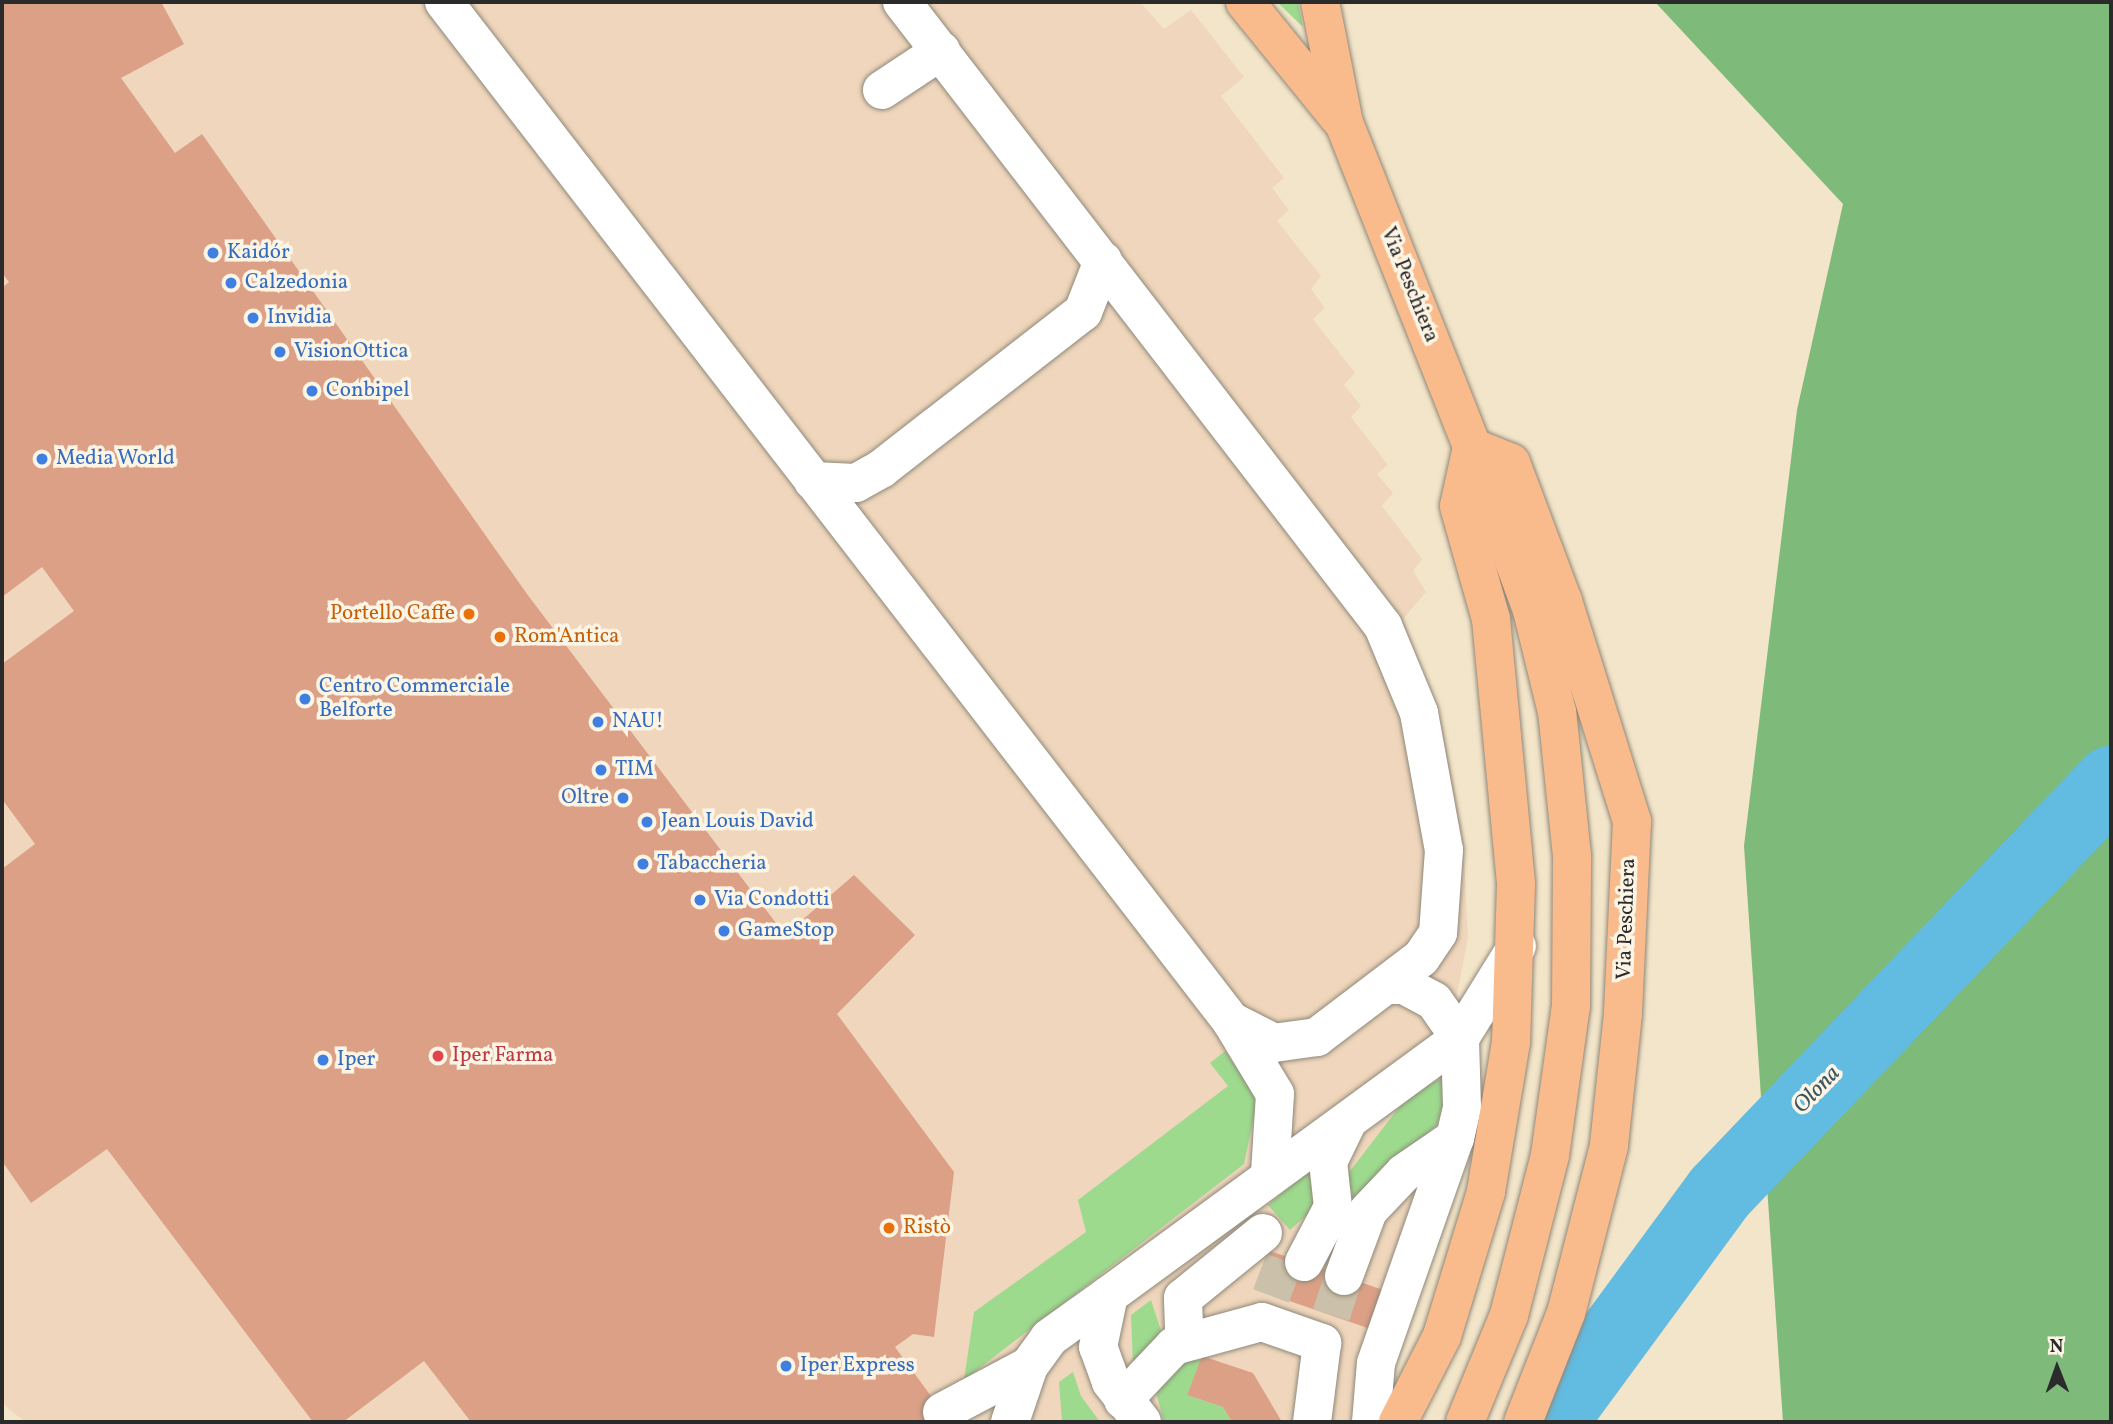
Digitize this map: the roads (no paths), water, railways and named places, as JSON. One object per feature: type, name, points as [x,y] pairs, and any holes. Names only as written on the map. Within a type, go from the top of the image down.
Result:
[{"type":"main road","name":"Via Peschiera","points":[[1245,2],[1344,123]]},
{"type":"main road","name":"Via Peschiera","points":[[1320,2],[1344,123],[1472,447],[1511,463],[1563,601],[1632,821],[1623,1014],[1609,1146],[1566,1313],[1523,1422]]},
{"type":"main road","points":[[1379,1417],[1442,1336],[1486,1192],[1511,1042],[1517,946],[1504,712],[1491,619],[1459,506],[1472,447]]},
{"type":"main road","points":[[1465,1422],[1509,1315],[1550,1155],[1571,1006],[1573,856],[1558,725],[1532,610],[1472,447]]},
{"type":"lane","points":[[444,2],[1231,1021],[1275,1094],[1270,1174]]},
{"type":"lane","points":[[902,2],[1383,626],[1402,669],[1431,758],[1445,897],[1438,933],[1426,953],[1317,1037],[1294,1044],[1252,1037],[1231,1021]]},
{"type":"lane","points":[[935,2],[942,51]]},
{"type":"lane","points":[[882,90],[942,51]]},
{"type":"lane","points":[[813,481],[856,483],[881,469],[1083,312],[1103,261]]},
{"type":"lane","points":[[1010,1422],[1029,1366],[1066,1322],[1109,1295],[1270,1174],[1346,1125],[1460,1038],[1517,946]]},
{"type":"lane","points":[[1379,1417],[1376,1363],[1455,1138],[1465,1066],[1460,1038],[1434,1001],[1404,985],[1386,985]]},
{"type":"lane","points":[[1191,1338],[1184,1328],[1183,1298],[1291,1249],[1333,1207],[1328,1162],[1346,1125]]},
{"type":"lane","points":[[1344,1276],[1380,1194],[1455,1138]]},
{"type":"lane","points":[[1109,1295],[1098,1347],[1132,1411]]},
{"type":"lane","points":[[1132,1411],[1158,1359],[1191,1338],[1276,1312],[1326,1329],[1379,1417]]},
{"type":"lane","points":[[1312,1422],[1326,1329]]},
{"type":"lane","points":[[942,1412],[1029,1366]]},
{"type":"waterway","name":"Olona","points":[[1551,1422],[1720,1192],[2111,782]]},
{"type":"tunnel","points":[[1271,1296],[1286,1256]]},
{"type":"tunnel","points":[[1331,1315],[1344,1276]]},
{"type":"place","name":"Kaidór","points":[[213,253]]},
{"type":"place","name":"Calzedonia","points":[[231,283]]},
{"type":"place","name":"Invidia","points":[[253,318]]},
{"type":"place","name":"VisionOttica","points":[[280,352]]},
{"type":"place","name":"Conbipel","points":[[312,391]]},
{"type":"place","name":"Media World","points":[[42,459]]},
{"type":"place","name":"Portello Caffe","points":[[469,614]]},
{"type":"place","name":"Rom'Antica","points":[[500,637]]},
{"type":"place","name":"Centro Commerciale Belforte","points":[[305,699]]},
{"type":"place","name":"NAU!","points":[[598,722]]},
{"type":"place","name":"TIM","points":[[601,770]]},
{"type":"place","name":"Oltre","points":[[623,798]]},
{"type":"place","name":"Jean Louis David","points":[[647,822]]},
{"type":"place","name":"Tabaccheria","points":[[643,864]]},
{"type":"place","name":"Via Condotti","points":[[700,900]]},
{"type":"place","name":"GameStop","points":[[724,931]]},
{"type":"place","name":"Iper Farma","points":[[438,1056]]},
{"type":"place","name":"Iper","points":[[323,1060]]},
{"type":"place","name":"Ristò","points":[[889,1228]]},
{"type":"place","name":"Iper Express","points":[[786,1366]]}]
